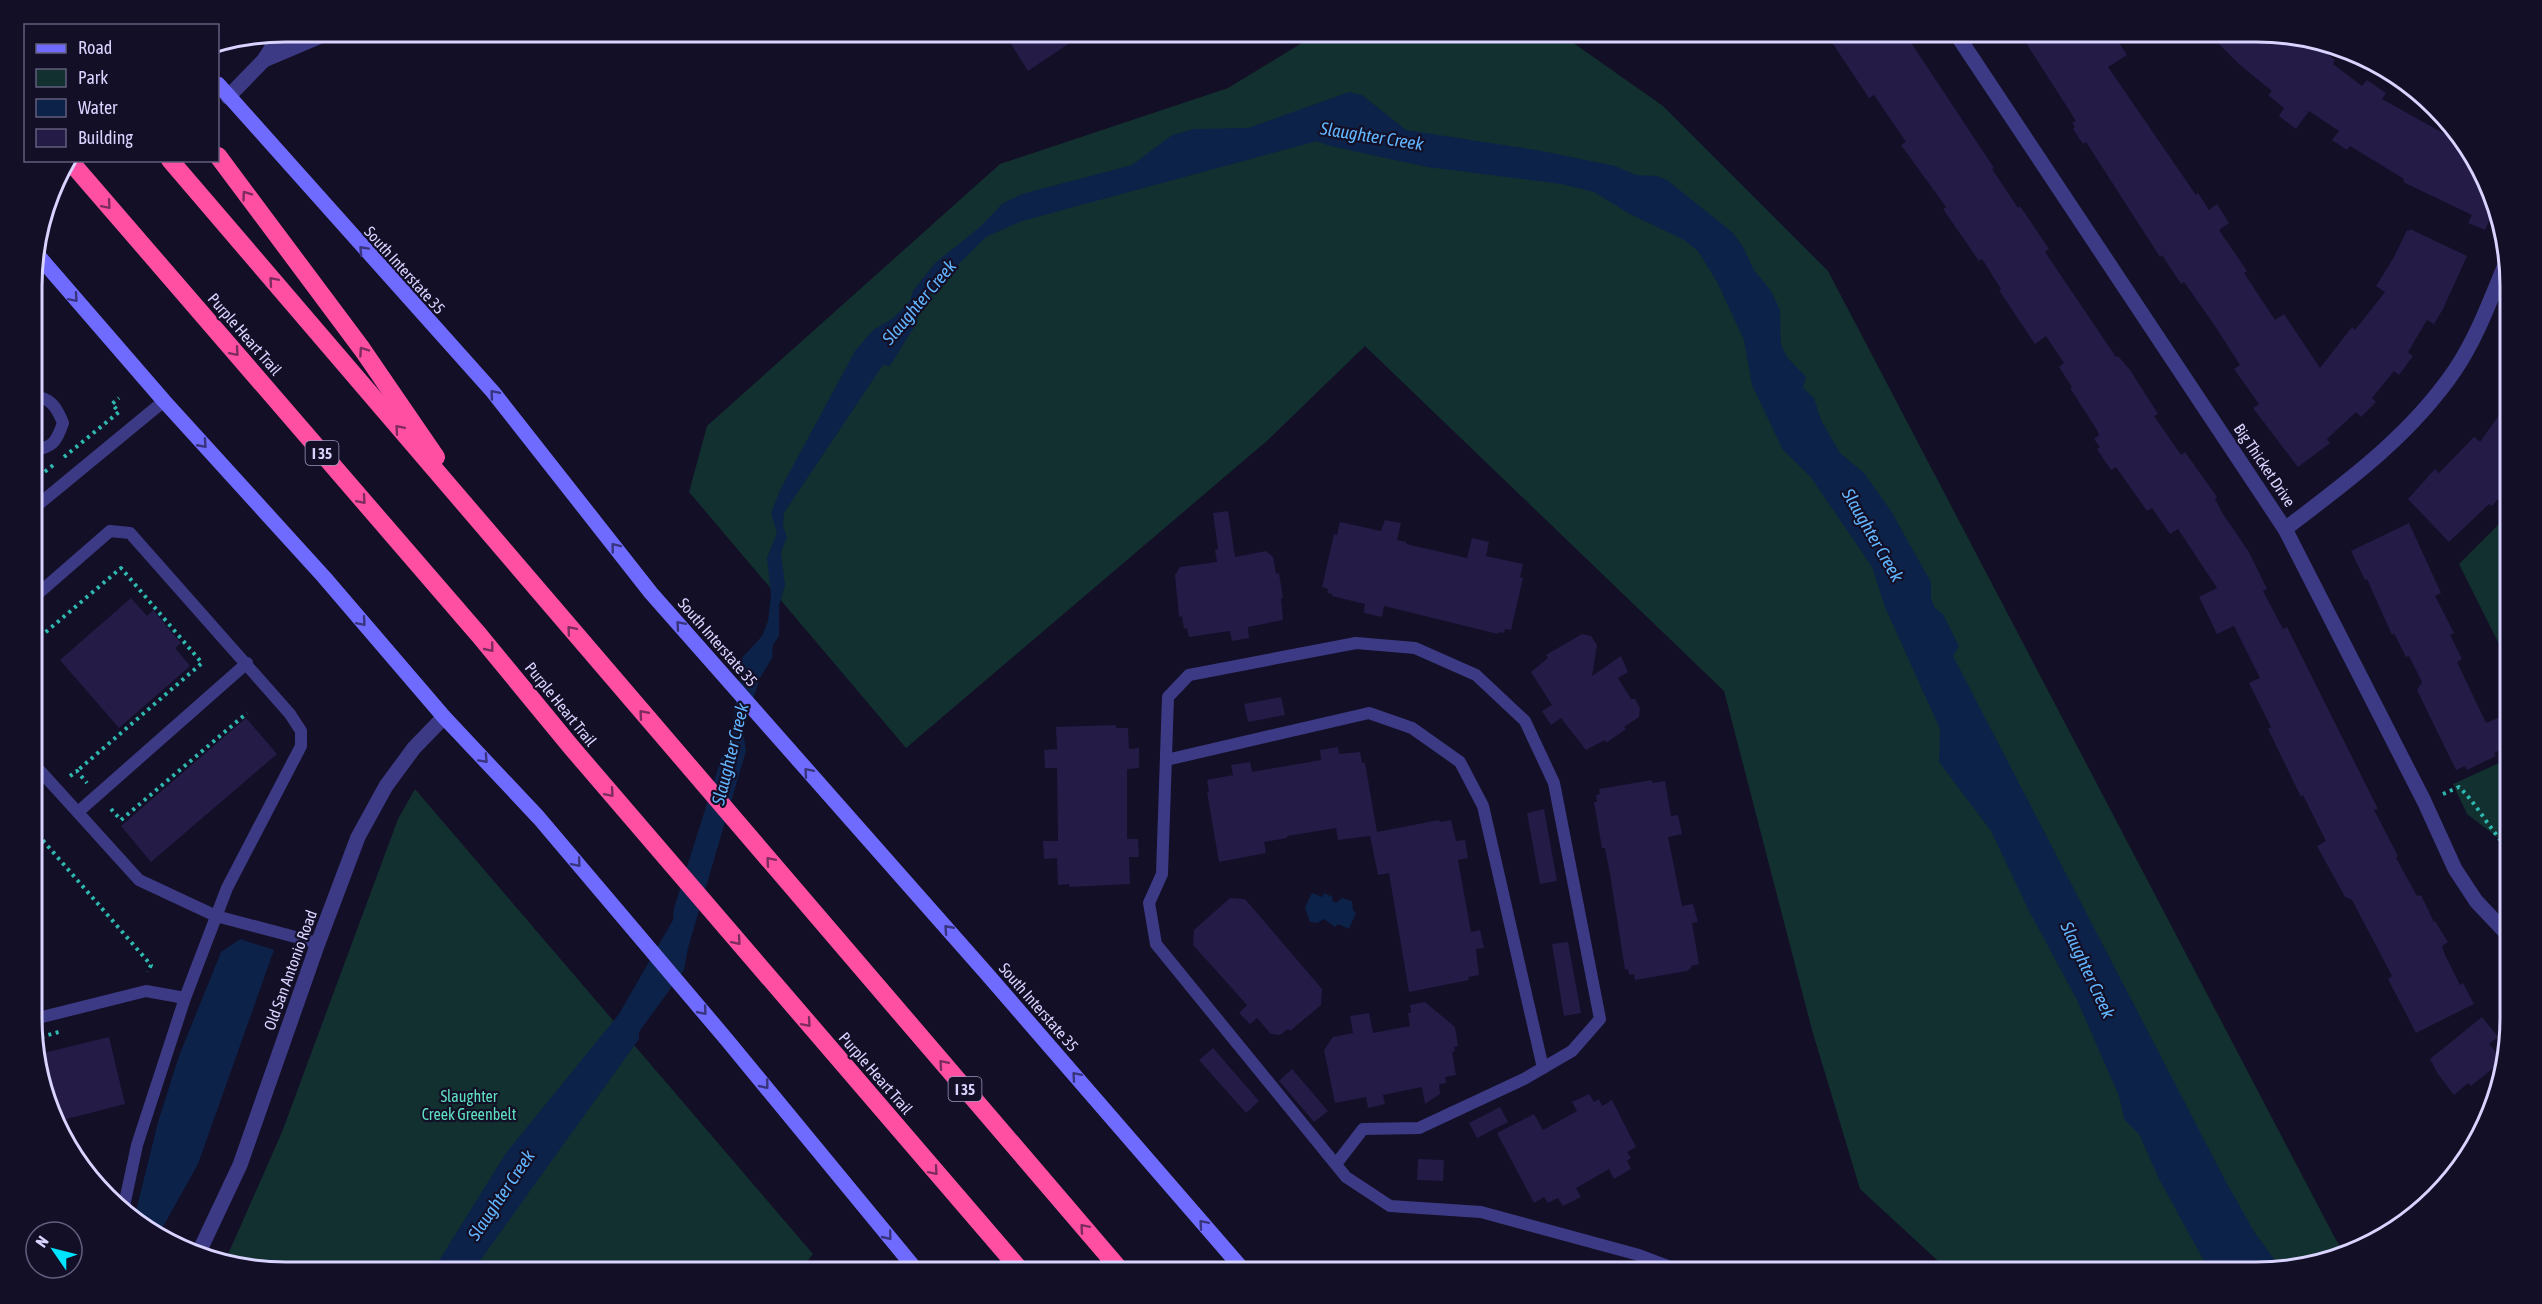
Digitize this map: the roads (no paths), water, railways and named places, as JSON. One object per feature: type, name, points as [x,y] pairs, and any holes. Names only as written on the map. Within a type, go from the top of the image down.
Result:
[{"type":"highway","points":[[219,157],[362,349],[492,537]]},
{"type":"highway","name":"I 35","points":[[172,162],[1113,1262]]},
{"type":"highway","name":"Purple Heart Trail","points":[[74,166],[472,626],[572,748],[1013,1262]]},
{"type":"main road","name":"South Interstate 35","points":[[219,85],[492,392],[651,593],[995,983],[1236,1262]]},
{"type":"main road","points":[[43,263],[164,401],[324,578],[444,717],[539,818],[728,1040],[910,1262]]},
{"type":"street","points":[[264,60],[306,42]]},
{"type":"street","name":"Big Thicket Drive","points":[[1962,42],[2285,529],[2424,801],[2455,869],[2476,901],[2500,926]]},
{"type":"street","points":[[228,97],[264,60],[275,43]]},
{"type":"street","points":[[2285,529],[2372,461],[2420,415],[2455,370],[2471,341],[2499,277]]},
{"type":"street","name":"Old San Antonio Road","points":[[202,1246],[240,1165],[358,837],[386,786],[414,748],[444,717]]},
{"type":"lane","points":[[42,399],[51,401],[63,423],[57,439],[48,448],[42,449]]},
{"type":"lane","points":[[42,502],[164,401]]},
{"type":"lane","points":[[42,590],[110,531],[130,533],[247,663],[301,731],[301,746],[227,888],[185,998],[136,1145],[125,1201]]},
{"type":"lane","points":[[1336,1164],[1363,1129],[1419,1128],[1543,1068],[1572,1051],[1600,1019],[1554,783],[1525,721],[1476,675],[1415,648],[1356,643],[1189,675],[1168,697],[1162,874],[1149,903],[1156,944],[1346,1177],[1390,1206],[1481,1212],[1656,1262]]},
{"type":"lane","points":[[78,812],[247,663]]},
{"type":"lane","points":[[1166,760],[1369,713],[1412,728],[1460,762],[1483,806],[1543,1068]]},
{"type":"lane","points":[[42,773],[139,880],[216,916],[318,943]]},
{"type":"lane","points":[[42,1017],[146,991],[185,998]]},
{"type":"water","name":"Slaughter Creek","points":[[1349,92],[1362,95],[1406,130],[1542,151],[1615,166],[1636,175],[1657,176],[1667,180],[1732,232],[1742,245],[1754,270],[1771,291],[1780,310],[1781,345],[1787,357],[1806,377],[1803,388],[1814,398],[1821,420],[1840,453],[1864,473],[1891,511],[1931,582],[1931,599],[1935,608],[1943,614],[1959,646],[1953,656],[2225,1180],[2255,1233],[2275,1261],[2204,1261],[2159,1179],[2139,1134],[2124,1119],[2119,1096],[2077,1000],[2029,911],[1991,831],[1939,762],[1940,729],[1885,607],[1872,567],[1810,476],[1783,450],[1752,385],[1744,340],[1717,282],[1698,251],[1684,240],[1628,213],[1594,192],[1561,184],[1427,167],[1330,146],[1317,141],[1022,221],[986,237],[938,285],[923,304],[914,327],[890,366],[883,365],[784,513],[783,526],[787,537],[781,552],[785,585],[779,606],[779,636],[773,645],[772,658],[760,678],[743,731],[746,751],[688,948],[684,970],[639,1032],[639,1039],[479,1262],[438,1262],[506,1153],[619,1014],[673,920],[674,908],[721,759],[730,744],[742,658],[762,636],[768,621],[771,595],[767,558],[777,533],[771,513],[781,488],[855,351],[873,330],[893,318],[910,301],[913,291],[935,263],[980,227],[1003,203],[1022,194],[1132,165],[1172,135],[1194,129],[1248,128]]},
{"type":"water","points":[[1312,893],[1322,897],[1324,893],[1333,897],[1332,900],[1336,903],[1342,898],[1352,901],[1353,910],[1356,913],[1349,929],[1338,924],[1335,927],[1324,919],[1317,923],[1310,922],[1305,907]]},
{"type":"water","points":[[240,939],[274,950],[198,1164],[162,1228],[136,1211],[158,1122],[179,1056],[221,952]]},
{"type":"park label","name":"Slaughter Creek Greenbelt","points":[[469,1105]]}]
